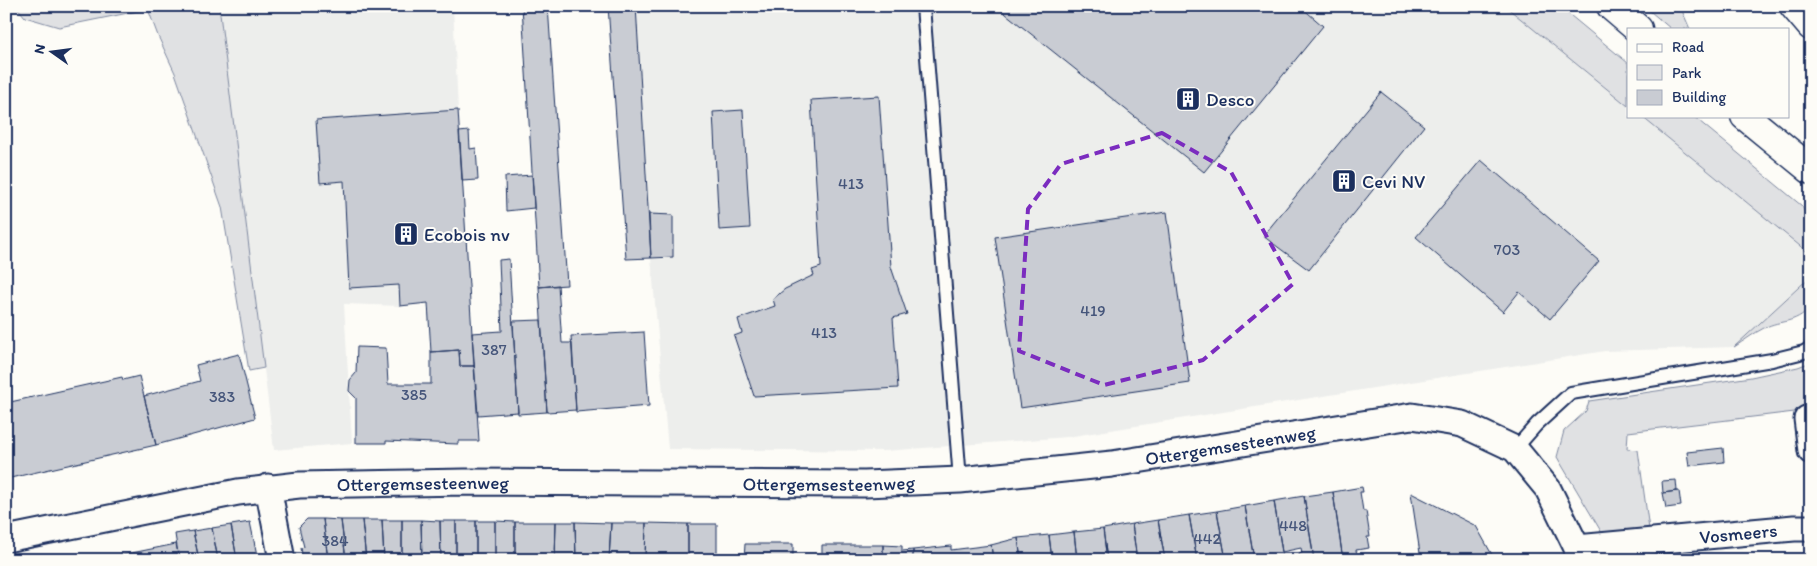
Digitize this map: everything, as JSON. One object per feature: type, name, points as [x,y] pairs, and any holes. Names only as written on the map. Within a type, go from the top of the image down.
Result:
[{"type":"highway","points":[[1611,6],[1637,28]]},
{"type":"highway","points":[[1794,6],[1811,26]]},
{"type":"highway","points":[[1747,118],[1811,170]]},
{"type":"street","name":"Ottergemsesteenweg","points":[[6,539],[238,492],[299,485],[465,482],[865,484],[960,480],[1112,464],[1412,416],[1462,424],[1515,449],[1548,489],[1577,554]]},
{"type":"street","points":[[1807,419],[1811,451]]},
{"type":"street","points":[[268,488],[282,560]]},
{"type":"street","name":"Vosmeers","points":[[1577,554],[1794,528],[1811,528]]},
{"type":"lane","points":[[923,6],[960,480]]},
{"type":"lane","points":[[1515,449],[1538,424],[1571,394],[1772,360],[1804,352],[1811,348]]},
{"type":"highlighted area","points":[[1162,133],[1231,172],[1293,284],[1203,360],[1104,385],[1019,351],[1028,209],[1061,164]]},
{"type":"shaded area","points":[[219,6],[453,6],[474,366],[460,366],[428,303],[400,306],[344,304],[352,443],[274,450]]},
{"type":"shaded area","points":[[636,6],[1505,6],[1627,105],[1627,118],[1643,118],[1811,255],[1811,276],[1734,347],[1605,351],[1067,437],[885,451],[668,449],[651,258]]},
{"type":"green space","points":[[16,6],[219,6],[264,368],[249,371],[222,207],[175,73],[148,9],[59,27],[25,17]]},
{"type":"green space","points":[[1505,6],[1559,6],[1627,62],[1627,105]]},
{"type":"green space","points":[[1644,6],[1680,6],[1690,28],[1670,28]]},
{"type":"green space","points":[[1643,118],[1695,118],[1802,206],[1811,226],[1811,255]]},
{"type":"green space","points":[[1811,276],[1811,307],[1805,313],[1799,317],[1770,325],[1734,347]]},
{"type":"green space","points":[[1811,362],[1811,410],[1628,432],[1627,449],[1638,450],[1649,529],[1602,533],[1557,457],[1564,431],[1586,411],[1589,401],[1751,377],[1798,367]]},
{"type":"building","points":[[522,6],[548,6],[567,285],[539,287]]},
{"type":"building","points":[[608,6],[636,6],[651,258],[626,259]]},
{"type":"building","name":"Desco","points":[[996,6],[1300,6],[1323,26],[1204,172]]},
{"type":"building","name":"Cevi NV","points":[[1381,92],[1424,126],[1309,270],[1263,236]]},
{"type":"building","points":[[879,96],[891,267],[907,314],[893,318],[898,388],[754,396],[734,336],[742,333],[738,319],[775,306],[773,299],[785,289],[814,275],[812,270],[821,267],[811,100]]},
{"type":"building","name":"Ecobois nv","points":[[458,110],[474,366],[460,366],[459,350],[431,352],[428,303],[400,306],[399,285],[349,288],[344,181],[320,183],[316,120]]},
{"type":"building","points":[[743,110],[750,228],[719,230],[713,112]]},
{"type":"building","points":[[469,131],[470,149],[476,148],[478,180],[462,181],[459,132]]},
{"type":"building","points":[[1481,160],[1599,261],[1550,319],[1519,292],[1503,312],[1416,237]]},
{"type":"building","points":[[532,175],[534,208],[506,211],[505,177]]},
{"type":"building","points":[[1167,212],[1190,383],[1020,408],[995,237]]},
{"type":"building","points":[[649,214],[673,215],[673,257],[651,258]]},
{"type":"building","points":[[509,259],[518,412],[478,415],[472,333],[502,331],[499,260]]},
{"type":"building","points":[[558,285],[562,343],[572,343],[576,410],[547,412],[539,287]]},
{"type":"building","points":[[541,320],[547,412],[518,414],[513,321]]},
{"type":"building","points":[[644,332],[649,406],[576,412],[571,336]]},
{"type":"building","points":[[357,347],[386,348],[388,384],[431,384],[431,352],[459,350],[460,366],[474,366],[479,441],[458,441],[458,444],[386,441],[386,443],[356,443],[356,398],[349,391],[350,380],[356,373]]},
{"type":"building","points":[[239,354],[255,418],[156,445],[144,396],[200,381],[196,365]]},
{"type":"building","points":[[139,376],[156,445],[6,479],[6,403],[122,377],[123,380]]},
{"type":"building","points":[[1723,448],[1724,462],[1689,466],[1687,452]]},
{"type":"building","points":[[1676,480],[1677,491],[1663,493],[1662,481]]},
{"type":"building","points":[[1362,487],[1363,492],[1360,492],[1363,511],[1366,511],[1370,537],[1367,537],[1369,548],[1356,550],[1358,560],[1343,560],[1333,492]]},
{"type":"building","points":[[1679,491],[1681,506],[1666,508],[1663,493]]},
{"type":"building","points":[[1333,492],[1343,560],[1314,560],[1304,496]]},
{"type":"building","points":[[1411,493],[1476,526],[1495,560],[1421,560]]},
{"type":"building","points":[[1304,496],[1314,560],[1300,560],[1301,548],[1282,552],[1274,501]]},
{"type":"building","points":[[1274,501],[1282,560],[1254,560],[1245,506]]},
{"type":"building","points":[[1245,506],[1254,560],[1226,560],[1217,511]]},
{"type":"building","points":[[1217,511],[1226,560],[1197,560],[1189,515]]},
{"type":"building","points":[[1189,515],[1197,560],[1165,560],[1158,520]]},
{"type":"building","points":[[307,519],[323,519],[328,560],[303,560],[301,548],[304,547],[299,527]]},
{"type":"building","points":[[323,519],[341,520],[346,560],[328,560]]},
{"type":"building","points":[[341,520],[362,520],[366,560],[346,560]]},
{"type":"building","points":[[362,520],[382,520],[384,560],[366,560]]},
{"type":"building","points":[[382,520],[402,520],[402,560],[384,560]]},
{"type":"building","points":[[402,520],[421,520],[422,560],[402,560]]},
{"type":"building","points":[[421,520],[440,521],[441,560],[422,560]]},
{"type":"building","points":[[1158,520],[1165,560],[1137,560],[1132,524]]},
{"type":"building","points":[[440,521],[456,521],[456,560],[441,560]]},
{"type":"building","points":[[456,521],[476,521],[476,560],[456,560]]},
{"type":"building","points":[[476,521],[495,521],[495,560],[476,560]]},
{"type":"building","points":[[495,521],[515,522],[515,560],[495,560]]},
{"type":"building","points":[[250,522],[258,560],[237,560],[231,525]]},
{"type":"building","points":[[515,522],[556,522],[555,560],[515,560]]},
{"type":"building","points":[[556,522],[575,522],[576,560],[555,560]]},
{"type":"building","points":[[575,522],[611,523],[609,560],[576,560]]},
{"type":"building","points":[[611,523],[646,523],[645,560],[609,560]]},
{"type":"building","points":[[646,523],[688,524],[688,560],[645,560]]},
{"type":"building","points":[[688,524],[717,524],[717,560],[688,560]]},
{"type":"building","points":[[1132,524],[1137,560],[1107,560],[1103,529]]},
{"type":"building","points":[[231,525],[237,560],[218,560],[212,528]]},
{"type":"building","points":[[212,528],[218,560],[199,560],[193,531]]},
{"type":"building","points":[[1103,529],[1107,560],[1077,560],[1074,532]]},
{"type":"building","points":[[193,531],[199,560],[179,560],[175,534]]},
{"type":"building","points":[[1074,532],[1077,560],[1052,560],[1049,535]]},
{"type":"building","points":[[1049,535],[1052,560],[1021,560],[1018,538]]},
{"type":"building","points":[[1018,538],[1021,560],[993,560],[991,545]]},
{"type":"building","points":[[176,544],[179,560],[112,560],[112,557]]},
{"type":"building","points":[[745,544],[793,544],[793,560],[744,560]]},
{"type":"building","points":[[822,545],[883,545],[883,560],[822,560]]},
{"type":"building","points":[[883,545],[902,546],[902,551],[913,550],[913,560],[883,560]]},
{"type":"building","points":[[991,545],[993,560],[913,560],[913,550],[951,546],[951,550]]},
{"type":"place","name":"Desco","points":[[1188,99]]},
{"type":"place","name":"Cevi NV","points":[[1344,181]]},
{"type":"place","name":"Ecobois nv","points":[[406,234]]}]
